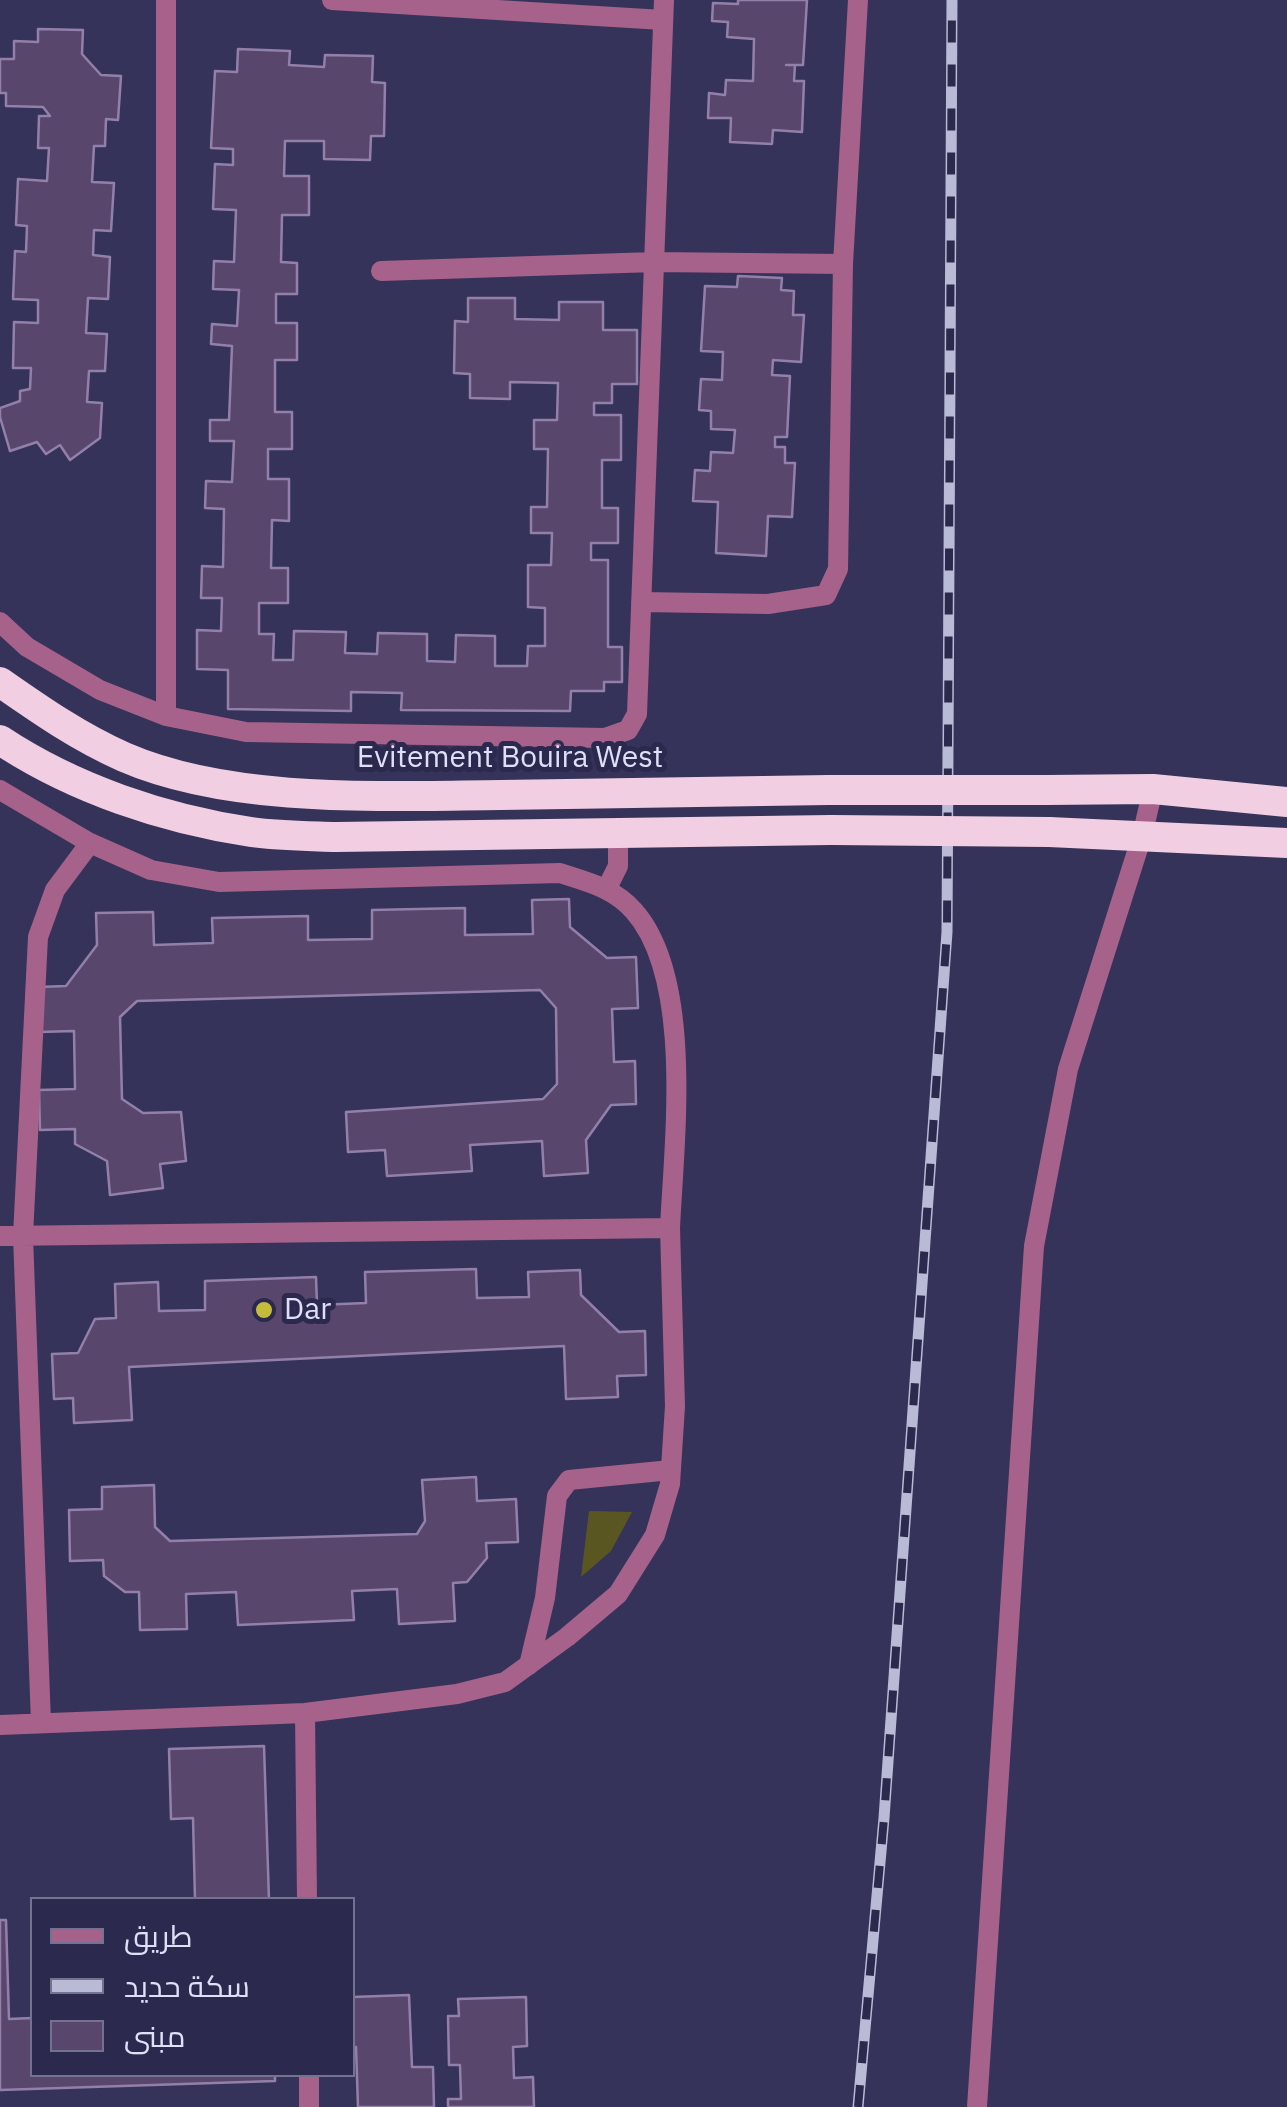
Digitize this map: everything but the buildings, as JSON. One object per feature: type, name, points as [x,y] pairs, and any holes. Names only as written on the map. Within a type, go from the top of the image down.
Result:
[{"type":"highway","name":"Evitement Bouira West","points":[[0,682],[59,724],[126,758],[202,780],[290,792],[384,796],[1153,789],[1287,802]]},
{"type":"highway","points":[[0,740],[53,770],[126,801],[200,823],[255,833],[336,837],[831,830],[1049,832],[1287,844]]},
{"type":"street","points":[[166,0],[166,716]]},
{"type":"street","points":[[0,622],[27,647],[100,690],[166,716],[246,732],[605,738],[628,730],[637,714],[664,10],[332,0]]},
{"type":"street","points":[[641,602],[768,604],[826,596],[838,569],[844,264],[858,0]]},
{"type":"street","points":[[381,272],[654,262],[844,264]]},
{"type":"street","points":[[977,2107],[1034,1246],[1068,1069],[1142,836],[1153,789]]},
{"type":"street","points":[[0,790],[90,843],[152,870],[219,882],[560,873],[607,888],[635,912],[661,958],[672,1008],[676,1094],[670,1228],[674,1406],[670,1484],[655,1534],[618,1594],[505,1682],[457,1694],[305,1712],[0,1725]]},
{"type":"street","points":[[607,888],[618,866],[618,833]]},
{"type":"street","points":[[41,1724],[23,1236],[38,937],[55,890],[90,843]]},
{"type":"street","points":[[0,1236],[670,1228]]},
{"type":"street","points":[[529,1665],[545,1598],[557,1496],[570,1480],[671,1470]]},
{"type":"street","points":[[305,1712],[307,1897]]},
{"type":"street","points":[[309,2077],[309,2107]]},
{"type":"shaded area","points":[[589,1511],[632,1512],[611,1551],[581,1577]]},
{"type":"railway","points":[[858,2107],[884,1818],[947,932],[952,0]]},
{"type":"place","name":"Dar","points":[[264,1310]]}]
